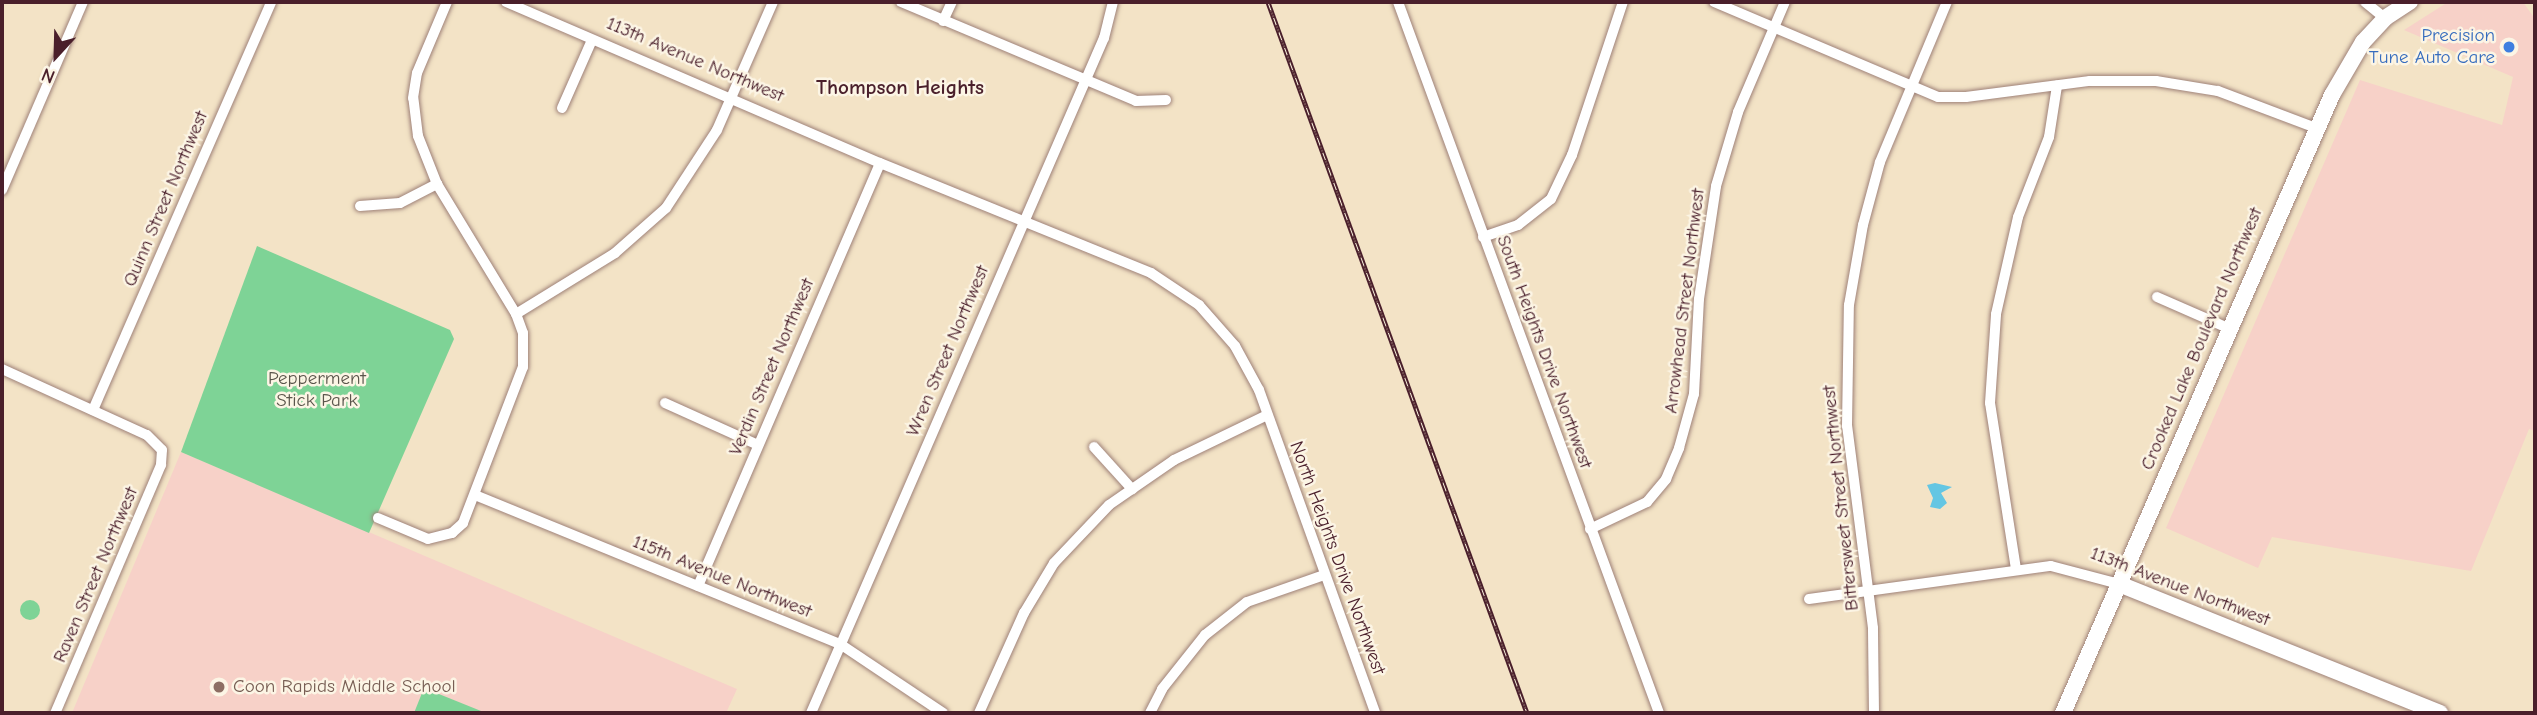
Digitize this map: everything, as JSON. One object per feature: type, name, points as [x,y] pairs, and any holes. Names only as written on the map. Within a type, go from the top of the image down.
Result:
[{"type":"street","points":[[2,190],[83,2]]},
{"type":"street","name":"Quinn Street Northwest","points":[[93,410],[271,2]]},
{"type":"street","points":[[379,518],[415,535],[440,538],[463,523],[520,383],[524,352],[516,314],[437,184],[418,136],[413,98],[417,73],[447,2]]},
{"type":"street","name":"113th Avenue Northwest","points":[[506,2],[880,163],[1024,220]]},
{"type":"street","points":[[516,314],[615,253],[666,208],[694,170],[774,2]]},
{"type":"street","points":[[901,2],[1136,101],[1166,100]]},
{"type":"street","points":[[943,21],[952,2]]},
{"type":"street","name":"Wren Street Northwest","points":[[811,713],[1104,38],[1113,2]]},
{"type":"street","name":"South Heights Drive Northwest","points":[[1398,2],[1659,713]]},
{"type":"street","points":[[1483,237],[1518,225],[1551,199],[1572,155],[1606,42],[1623,2]]},
{"type":"street","points":[[1714,2],[1911,87],[1953,98],[2123,80],[2190,86],[2247,100],[2316,128]]},
{"type":"street","name":"Arrowhead Street Northwest","points":[[1590,529],[1647,502],[1666,479],[1679,448],[1693,394],[1699,299],[1716,186],[1738,112],[1784,2]]},
{"type":"street","name":"Bittersweet Street Northwest","points":[[1874,713],[1876,664],[1847,426],[1849,304],[1872,190],[1947,2]]},
{"type":"street","points":[[2365,2],[2385,18]]},
{"type":"street","name":"Crooked Lake Boulevard Northwest","points":[[2063,713],[2316,128],[2348,65],[2385,18],[2410,2]]},
{"type":"street","points":[[562,108],[592,40]]},
{"type":"street","points":[[2016,569],[1990,403],[1996,314],[2018,217],[2049,137],[2057,86]]},
{"type":"street","name":"Verdin Street Northwest","points":[[698,586],[880,163]]},
{"type":"street","points":[[360,206],[400,203],[437,184]]},
{"type":"street","name":"North Heights Drive Northwest","points":[[1024,220],[1151,273],[1199,305],[1236,346],[1267,415],[1374,713]]},
{"type":"street","points":[[2157,297],[2228,328]]},
{"type":"street","points":[[2,369],[93,410]]},
{"type":"street","points":[[666,403],[758,445]]},
{"type":"street","name":"Raven Street Northwest","points":[[55,713],[161,466],[162,450],[147,435],[93,410]]},
{"type":"street","points":[[979,713],[1024,613],[1054,564],[1109,505],[1174,460],[1267,415]]},
{"type":"street","points":[[1094,447],[1132,489]]},
{"type":"street","name":"115th Avenue Northwest","points":[[475,495],[840,644],[943,713]]},
{"type":"street","name":"113th Avenue Northwest","points":[[1809,599],[2016,569],[2063,567],[2119,583],[2440,713]]},
{"type":"street","points":[[1150,713],[1162,690],[1205,635],[1247,602],[1324,575]]},
{"type":"shaded area","points":[[2448,2],[2523,2],[2535,19],[2535,431],[2529,429],[2471,571],[2272,537],[2258,568],[2166,528],[2360,80],[2502,125],[2513,77],[2404,30]]},
{"type":"shaded area","points":[[181,452],[737,689],[726,713],[72,713]]},
{"type":"green space","name":"Pepperment Stick Park","points":[[257,246],[450,330],[454,339],[369,533],[181,452]]},
{"type":"green space","points":[[30,600],[37,603],[40,610],[37,617],[30,620],[23,617],[20,610],[23,603]]},
{"type":"green space","points":[[424,688],[486,713],[414,713]]},
{"type":"water","points":[[1935,483],[1952,487],[1941,493],[1947,503],[1940,509],[1930,507],[1933,498],[1927,485]]},
{"type":"railway","points":[[1268,2],[1527,713]]},
{"type":"place","name":"Precision Tune Auto Care","points":[[2509,47]]},
{"type":"place","name":"Coon Rapids Middle School","points":[[219,687]]},
{"type":"district","name":"Thompson Heights","points":[[900,87]]}]
